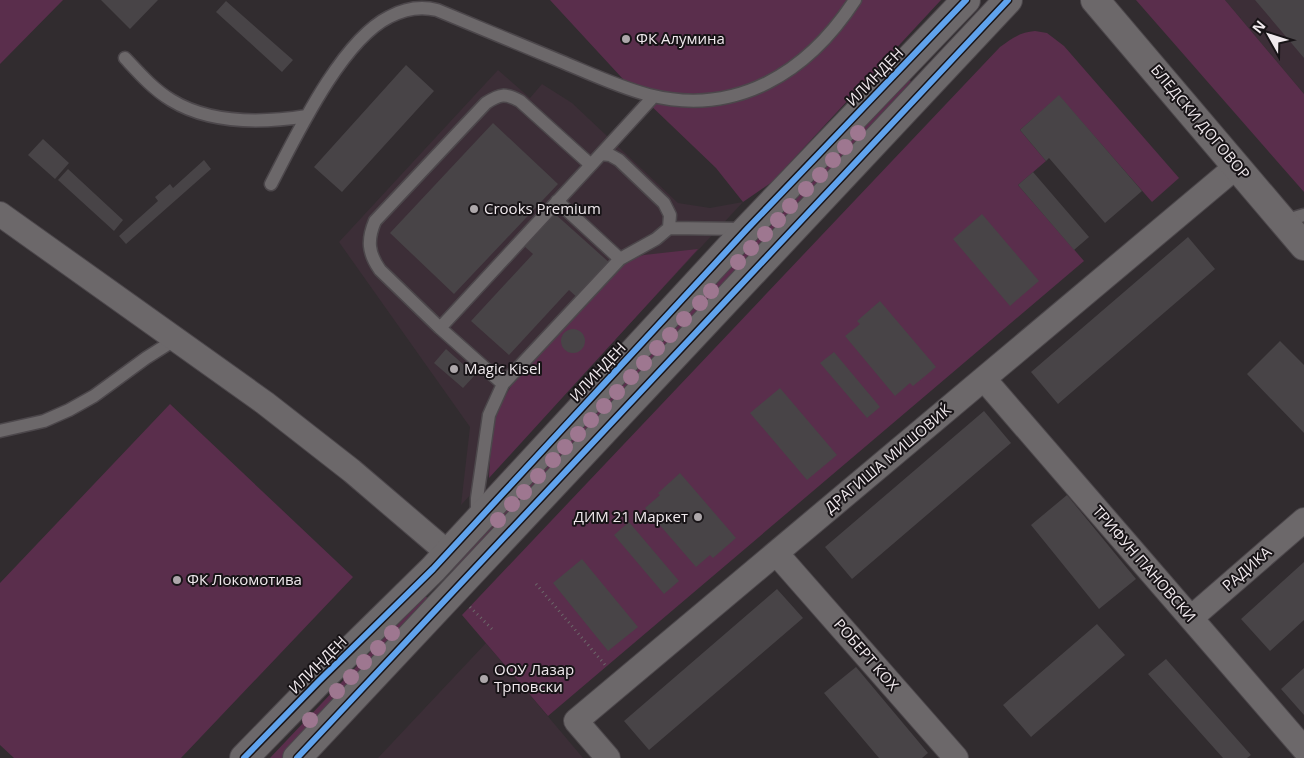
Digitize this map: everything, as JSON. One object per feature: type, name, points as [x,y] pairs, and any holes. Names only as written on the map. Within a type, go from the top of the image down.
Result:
[{"type":"street","points":[[941,26],[954,0]]},
{"type":"street","name":"ИЛИНДЕН","points":[[244,758],[319,680],[448,553],[747,229],[966,0]]},
{"type":"street","points":[[297,758],[1008,0]]},
{"type":"street","name":"БЛЕДСКИ ДОГОВОР","points":[[1095,0],[1237,166],[1294,218],[1304,246]]},
{"type":"street","name":"ДРАГИША МИШОВИЌ","points":[[608,758],[576,721],[1237,166]]},
{"type":"street","points":[[0,214],[265,402],[352,471],[448,553]]},
{"type":"street","name":"ТРИФУН ПАНОВСКИ","points":[[984,379],[1304,749]]},
{"type":"street","name":"РАДИКА","points":[[1191,618],[1304,520]]},
{"type":"street","name":"РОБЕРТ КОХ","points":[[776,553],[956,758]]},
{"type":"lane","points":[[271,184],[307,116],[336,70],[361,39],[375,26],[389,17],[402,12],[419,8],[437,10],[615,84],[674,100],[701,101],[746,93],[764,85],[799,63],[833,30],[855,0]]},
{"type":"lane","points":[[125,58],[158,91],[194,110],[236,119],[270,120],[307,116]]},
{"type":"lane","points":[[503,384],[440,328],[380,270],[372,259],[370,241],[375,221],[486,103],[497,96],[504,95],[520,100],[591,165]]},
{"type":"lane","points":[[440,328],[654,96]]},
{"type":"lane","points":[[601,154],[610,155],[619,160],[664,203],[670,215],[669,228]]},
{"type":"lane","points":[[557,201],[620,259]]},
{"type":"lane","points":[[477,522],[477,498],[489,415],[503,384],[620,259],[656,239],[669,228],[747,229]]},
{"type":"lane","points":[[0,431],[44,420],[69,410],[94,396],[146,358],[176,339]]},
{"type":"path","points":[[536,584],[621,683]]},
{"type":"path","points":[[454,590],[493,630]]},
{"type":"shaded area","points":[[0,0],[63,0],[0,64]]},
{"type":"shaded area","points":[[550,0],[941,0],[772,182],[743,202],[716,168],[622,78]]},
{"type":"shaded area","points":[[1136,0],[1225,0],[1304,94],[1304,192]]},
{"type":"shaded area","points":[[1225,0],[1304,0],[1304,94]]},
{"type":"shaded area","points":[[1035,31],[1047,33],[1064,46],[1179,178],[1152,202],[1059,96],[1020,130],[1046,161],[1018,185],[1084,261],[548,716],[462,615],[1000,47],[1017,36]]},
{"type":"shaded area","points":[[498,70],[530,98],[542,84],[572,103],[678,203],[710,208],[743,202],[461,505],[470,427],[339,242]]},
{"type":"shaded area","points":[[906,78],[911,81],[882,117],[456,573],[450,568]]},
{"type":"shaded area","points":[[698,249],[489,478],[492,425],[501,403],[513,383],[629,260],[644,255]]},
{"type":"shaded area","name":"ФК Локомотива","points":[[170,404],[353,577],[181,758],[14,758],[0,745],[0,583]]},
{"type":"shaded area","points":[[424,595],[431,601],[283,758],[270,758]]},
{"type":"shaded area","name":"ООУ Лазар Трповски","points":[[486,643],[583,758],[378,758]]},
{"type":"building","points":[[101,0],[158,0],[130,29]]},
{"type":"building","points":[[1255,0],[1304,0],[1304,58]]},
{"type":"building","points":[[226,1],[293,60],[282,72],[216,12]]},
{"type":"building","points":[[406,65],[434,91],[342,192],[314,167]]},
{"type":"building","points":[[1059,95],[1142,191],[1105,223],[1049,158],[1046,161],[1020,130]]},
{"type":"building","name":"Crooks Premium","points":[[493,123],[558,184],[454,294],[390,233]]},
{"type":"building","points":[[43,139],[69,163],[55,179],[28,155]]},
{"type":"building","points":[[204,160],[211,169],[126,244],[119,236],[158,201],[155,197],[170,184],[173,188]]},
{"type":"building","points":[[68,169],[123,220],[114,231],[58,180]]},
{"type":"building","points":[[1033,172],[1089,237],[1074,250],[1018,185]]},
{"type":"building","points":[[554,213],[612,265],[580,300],[569,290],[509,355],[471,321],[533,254],[524,246]]},
{"type":"building","points":[[982,214],[1039,281],[1010,306],[953,239]]},
{"type":"building","points":[[1188,237],[1215,269],[1058,404],[1031,372]]},
{"type":"building","points":[[880,301],[936,367],[913,386],[910,383],[895,396],[845,336],[860,324],[857,321]]},
{"type":"building","points":[[573,329],[581,333],[585,341],[581,349],[573,353],[565,349],[561,341],[565,333]]},
{"type":"building","points":[[1280,341],[1304,365],[1304,433],[1247,374]]},
{"type":"building","name":"Magic Kisel","points":[[446,349],[475,375],[463,388],[434,363]]},
{"type":"building","points":[[834,352],[880,407],[867,418],[820,363]]},
{"type":"building","points":[[780,388],[837,455],[807,480],[750,413]]},
{"type":"building","points":[[984,411],[1011,443],[852,579],[825,547]]},
{"type":"building","name":"ДИМ 21 Маркет","points":[[680,473],[736,538],[713,558],[710,555],[696,567],[645,508]]},
{"type":"building","points":[[1067,495],[1136,579],[1099,609],[1031,525]]},
{"type":"building","points":[[629,522],[679,581],[664,594],[614,535]]},
{"type":"building","points":[[582,559],[638,627],[608,651],[553,583]]},
{"type":"building","points":[[1304,562],[1304,620],[1270,651],[1241,619]]},
{"type":"building","points":[[777,589],[803,618],[649,750],[624,721]]},
{"type":"building","points":[[1097,624],[1125,655],[1031,737],[1003,705]]},
{"type":"building","points":[[1166,659],[1251,755],[1247,758],[1223,758],[1148,674]]},
{"type":"building","points":[[856,667],[928,753],[922,758],[879,758],[824,693]]},
{"type":"building","points":[[1304,668],[1304,715],[1281,689]]},
{"type":"cycle path","points":[[244,758],[433,569],[747,229],[966,0]]},
{"type":"cycle path","points":[[297,758],[1008,0]]},
{"type":"place","name":"ФК Алумина","points":[[626,39]]},
{"type":"place","name":"Crooks Premium","points":[[474,209]]},
{"type":"place","name":"Magic Kisel","points":[[454,369]]},
{"type":"place","name":"ДИМ 21 Маркет","points":[[698,517]]},
{"type":"place","name":"ФК Локомотива","points":[[177,580]]},
{"type":"place","name":"ООУ Лазар Трповски","points":[[484,679]]}]
